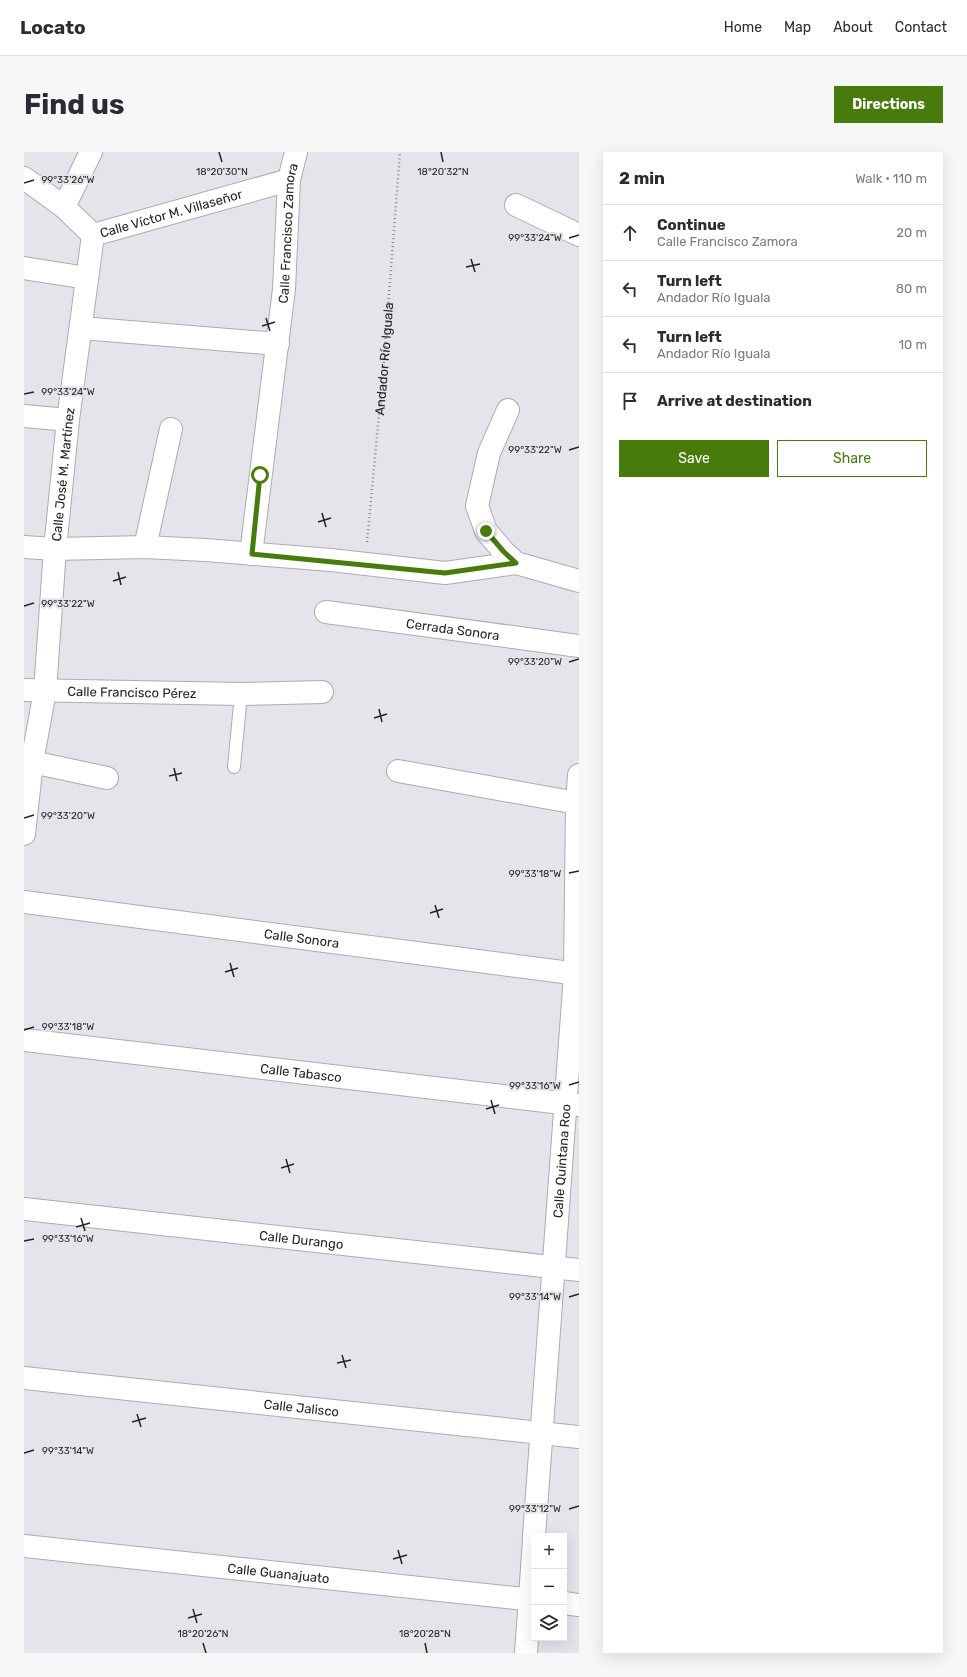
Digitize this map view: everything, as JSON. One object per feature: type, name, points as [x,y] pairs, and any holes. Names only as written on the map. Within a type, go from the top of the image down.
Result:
[{"type":"street","points":[[64,207],[91,152]]},
{"type":"street","name":"Calle Francisco Zamora","points":[[252,554],[260,475],[284,289],[289,180],[296,152]]},
{"type":"street","name":"Calle Víctor M. Villaseñor","points":[[24,178],[64,207],[93,235],[289,180]]},
{"type":"street","points":[[516,205],[579,235]]},
{"type":"street","name":"Calle José M. Martínez","points":[[24,834],[32,762],[34,691],[55,549],[68,420],[93,235]]},
{"type":"street","points":[[24,268],[87,278]]},
{"type":"street","points":[[81,328],[278,344]]},
{"type":"street","points":[[508,410],[489,453],[477,506],[486,531],[504,552],[516,563]]},
{"type":"street","points":[[24,416],[68,420]]},
{"type":"street","points":[[145,547],[171,429]]},
{"type":"street","points":[[24,547],[55,549],[145,547],[252,554],[445,573],[516,563],[579,581]]},
{"type":"street","name":"Cerrada Sonora","points":[[326,612],[579,646]]},
{"type":"street","name":"Calle Francisco Pérez","points":[[34,691],[241,694],[322,692]]},
{"type":"street","points":[[32,762],[107,778]]},
{"type":"street","points":[[398,771],[578,788]]},
{"type":"street","name":"Calle Quintana Roo","points":[[534,1533],[555,1267],[572,1104],[577,974],[578,788]]},
{"type":"street","name":"Calle Sonora","points":[[24,902],[577,974]]},
{"type":"street","name":"Calle Tabasco","points":[[24,1040],[572,1104]]},
{"type":"street","name":"Calle Durango","points":[[24,1209],[579,1270]]},
{"type":"street","name":"Calle Jalisco","points":[[24,1378],[579,1437]]},
{"type":"street","name":"Calle Guanajuato","points":[[24,1546],[531,1600]]},
{"type":"street","points":[[567,1603],[579,1605]]},
{"type":"street","points":[[526,1653],[531,1605]]},
{"type":"lane","points":[[234,768],[241,694]]},
{"type":"path","name":"Andador Río Iguala","points":[[364,565],[383,372],[400,152]]},
{"type":"route","points":[[260,475],[252,554],[331,560],[364,565],[445,573],[516,563],[504,552],[486,531]]}]
